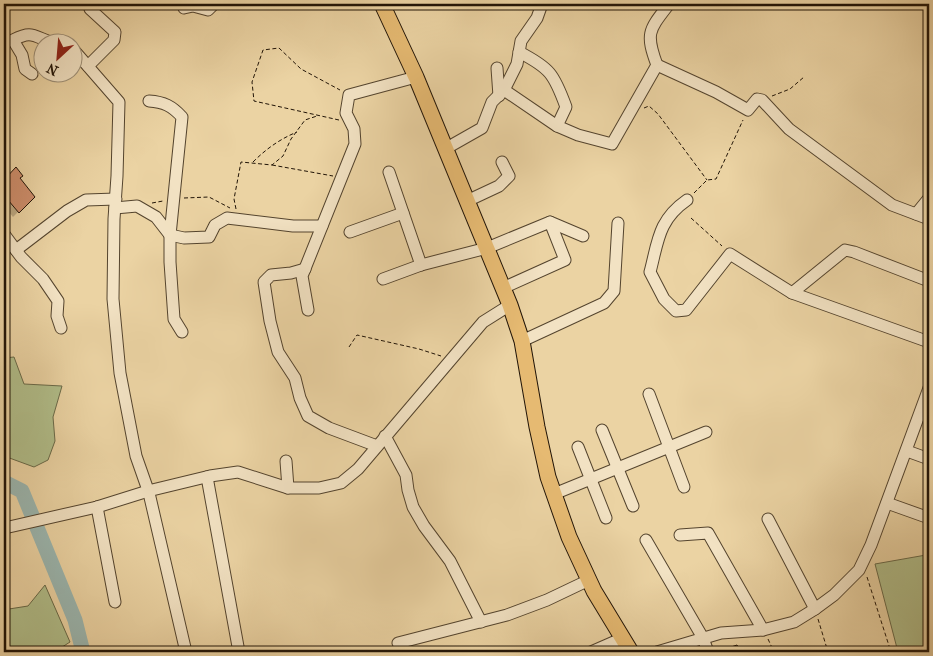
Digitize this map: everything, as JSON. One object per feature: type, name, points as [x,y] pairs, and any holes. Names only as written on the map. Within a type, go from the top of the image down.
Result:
[{"type":"main road","points":[[382,4],[416,76],[510,305],[522,341],[548,477],[569,537],[590,580],[631,652]]},
{"type":"main road","points":[[393,4],[416,76]]},
{"type":"street","points":[[88,4],[90,9],[115,32],[114,40],[88,66]]},
{"type":"street","points":[[184,8],[194,6],[208,10],[214,4]]},
{"type":"street","points":[[445,149],[482,128],[492,102],[501,93],[517,64],[521,41],[537,18],[542,4]]},
{"type":"street","points":[[669,4],[650,31],[649,44],[657,65],[716,92],[748,110],[757,99],[762,100],[789,129],[892,205],[929,219]]},
{"type":"street","points":[[32,36],[25,34],[8,42],[22,55],[25,69],[32,74]]},
{"type":"street","points":[[519,52],[547,68],[558,85],[566,107],[557,126]]},
{"type":"street","points":[[82,59],[119,102],[114,299],[120,374],[136,456],[148,491],[186,652]]},
{"type":"street","points":[[501,93],[557,126],[578,136],[612,144],[657,65]]},
{"type":"street","points":[[497,68],[501,93]]},
{"type":"street","points":[[308,310],[302,276],[355,144],[354,129],[346,113],[349,95],[416,76]]},
{"type":"street","points":[[149,101],[161,102],[172,107],[182,117],[170,235],[174,319],[182,332]]},
{"type":"street","points":[[467,201],[499,186],[509,176],[502,162]]},
{"type":"street","points":[[389,172],[422,265]]},
{"type":"street","points":[[916,214],[929,198]]},
{"type":"street","points":[[16,250],[67,211],[86,200],[137,206],[156,217],[170,235],[184,238],[209,237],[215,225],[228,218],[292,226],[322,226]]},
{"type":"street","points":[[687,200],[676,207],[659,234],[650,272],[664,299],[676,310],[686,310],[730,254],[792,293],[929,342]]},
{"type":"street","points":[[350,232],[403,213]]},
{"type":"street","points":[[503,288],[565,260],[550,222]]},
{"type":"street","points":[[383,279],[422,265],[487,248],[550,222],[584,236]]},
{"type":"street","points":[[522,341],[604,303],[614,291],[618,223]]},
{"type":"street","points":[[4,234],[43,279],[58,301],[57,316],[61,328]]},
{"type":"street","points":[[792,293],[845,250],[929,281]]},
{"type":"street","points":[[305,269],[271,276],[264,282],[270,321],[278,352],[295,378],[300,398],[308,416],[329,428],[377,446]]},
{"type":"street","points":[[9,527],[97,507],[148,491],[207,477],[238,472],[288,488],[319,488],[341,483],[358,469],[483,322],[510,305]]},
{"type":"street","points":[[649,394],[684,487]]},
{"type":"street","points":[[657,652],[722,633],[764,630],[794,622],[834,595],[858,570],[871,546],[928,395]]},
{"type":"street","points":[[602,430],[632,506]]},
{"type":"street","points":[[554,494],[706,432]]},
{"type":"street","points":[[385,436],[406,475],[413,507],[424,526],[450,561],[481,622]]},
{"type":"street","points":[[578,446],[606,518]]},
{"type":"street","points":[[907,451],[929,459]]},
{"type":"street","points":[[286,461],[288,488]]},
{"type":"street","points":[[207,477],[239,652]]},
{"type":"street","points":[[887,503],[929,518]]},
{"type":"street","points":[[97,507],[115,602]]},
{"type":"street","points":[[768,518],[815,609]]},
{"type":"street","points":[[680,535],[708,533],[764,630]]},
{"type":"street","points":[[646,540],[703,638],[708,652]]},
{"type":"street","points":[[398,643],[507,615],[547,600],[590,580]]},
{"type":"street","points":[[591,652],[622,638]]},
{"type":"path","points":[[349,95],[301,69],[279,48],[263,50],[252,82],[254,101],[351,123]]},
{"type":"path","points":[[762,100],[790,89],[804,77]]},
{"type":"path","points":[[630,113],[649,106],[658,114],[707,180]]},
{"type":"path","points":[[687,200],[707,180],[716,179],[748,110]]},
{"type":"path","points":[[272,165],[283,156],[291,139],[305,120],[318,116]]},
{"type":"path","points":[[253,162],[265,150],[297,131]]},
{"type":"path","points":[[137,206],[175,199],[209,197],[225,204],[236,213],[234,199],[241,162],[253,162],[342,177]]},
{"type":"path","points":[[691,218],[730,254]]},
{"type":"path","points":[[349,347],[357,335],[419,349],[451,359]]},
{"type":"path","points":[[862,563],[891,652]]},
{"type":"path","points":[[815,609],[828,652]]},
{"type":"path","points":[[764,630],[774,652]]},
{"type":"green space","points":[[14,357],[24,384],[62,386],[53,417],[55,441],[48,460],[34,467],[4,456],[4,358]]},
{"type":"green space","points":[[929,556],[929,652],[898,652],[875,564]]},
{"type":"green space","points":[[45,585],[70,642],[59,649],[59,652],[4,652],[9,609],[28,606]]},
{"type":"building","points":[[16,167],[23,176],[20,178],[35,197],[19,213],[8,200],[4,204],[4,180]]},
{"type":"building","points":[[737,645],[741,652],[716,652]]},
{"type":"waterway","points":[[4,482],[22,491],[75,620],[83,652]]}]
